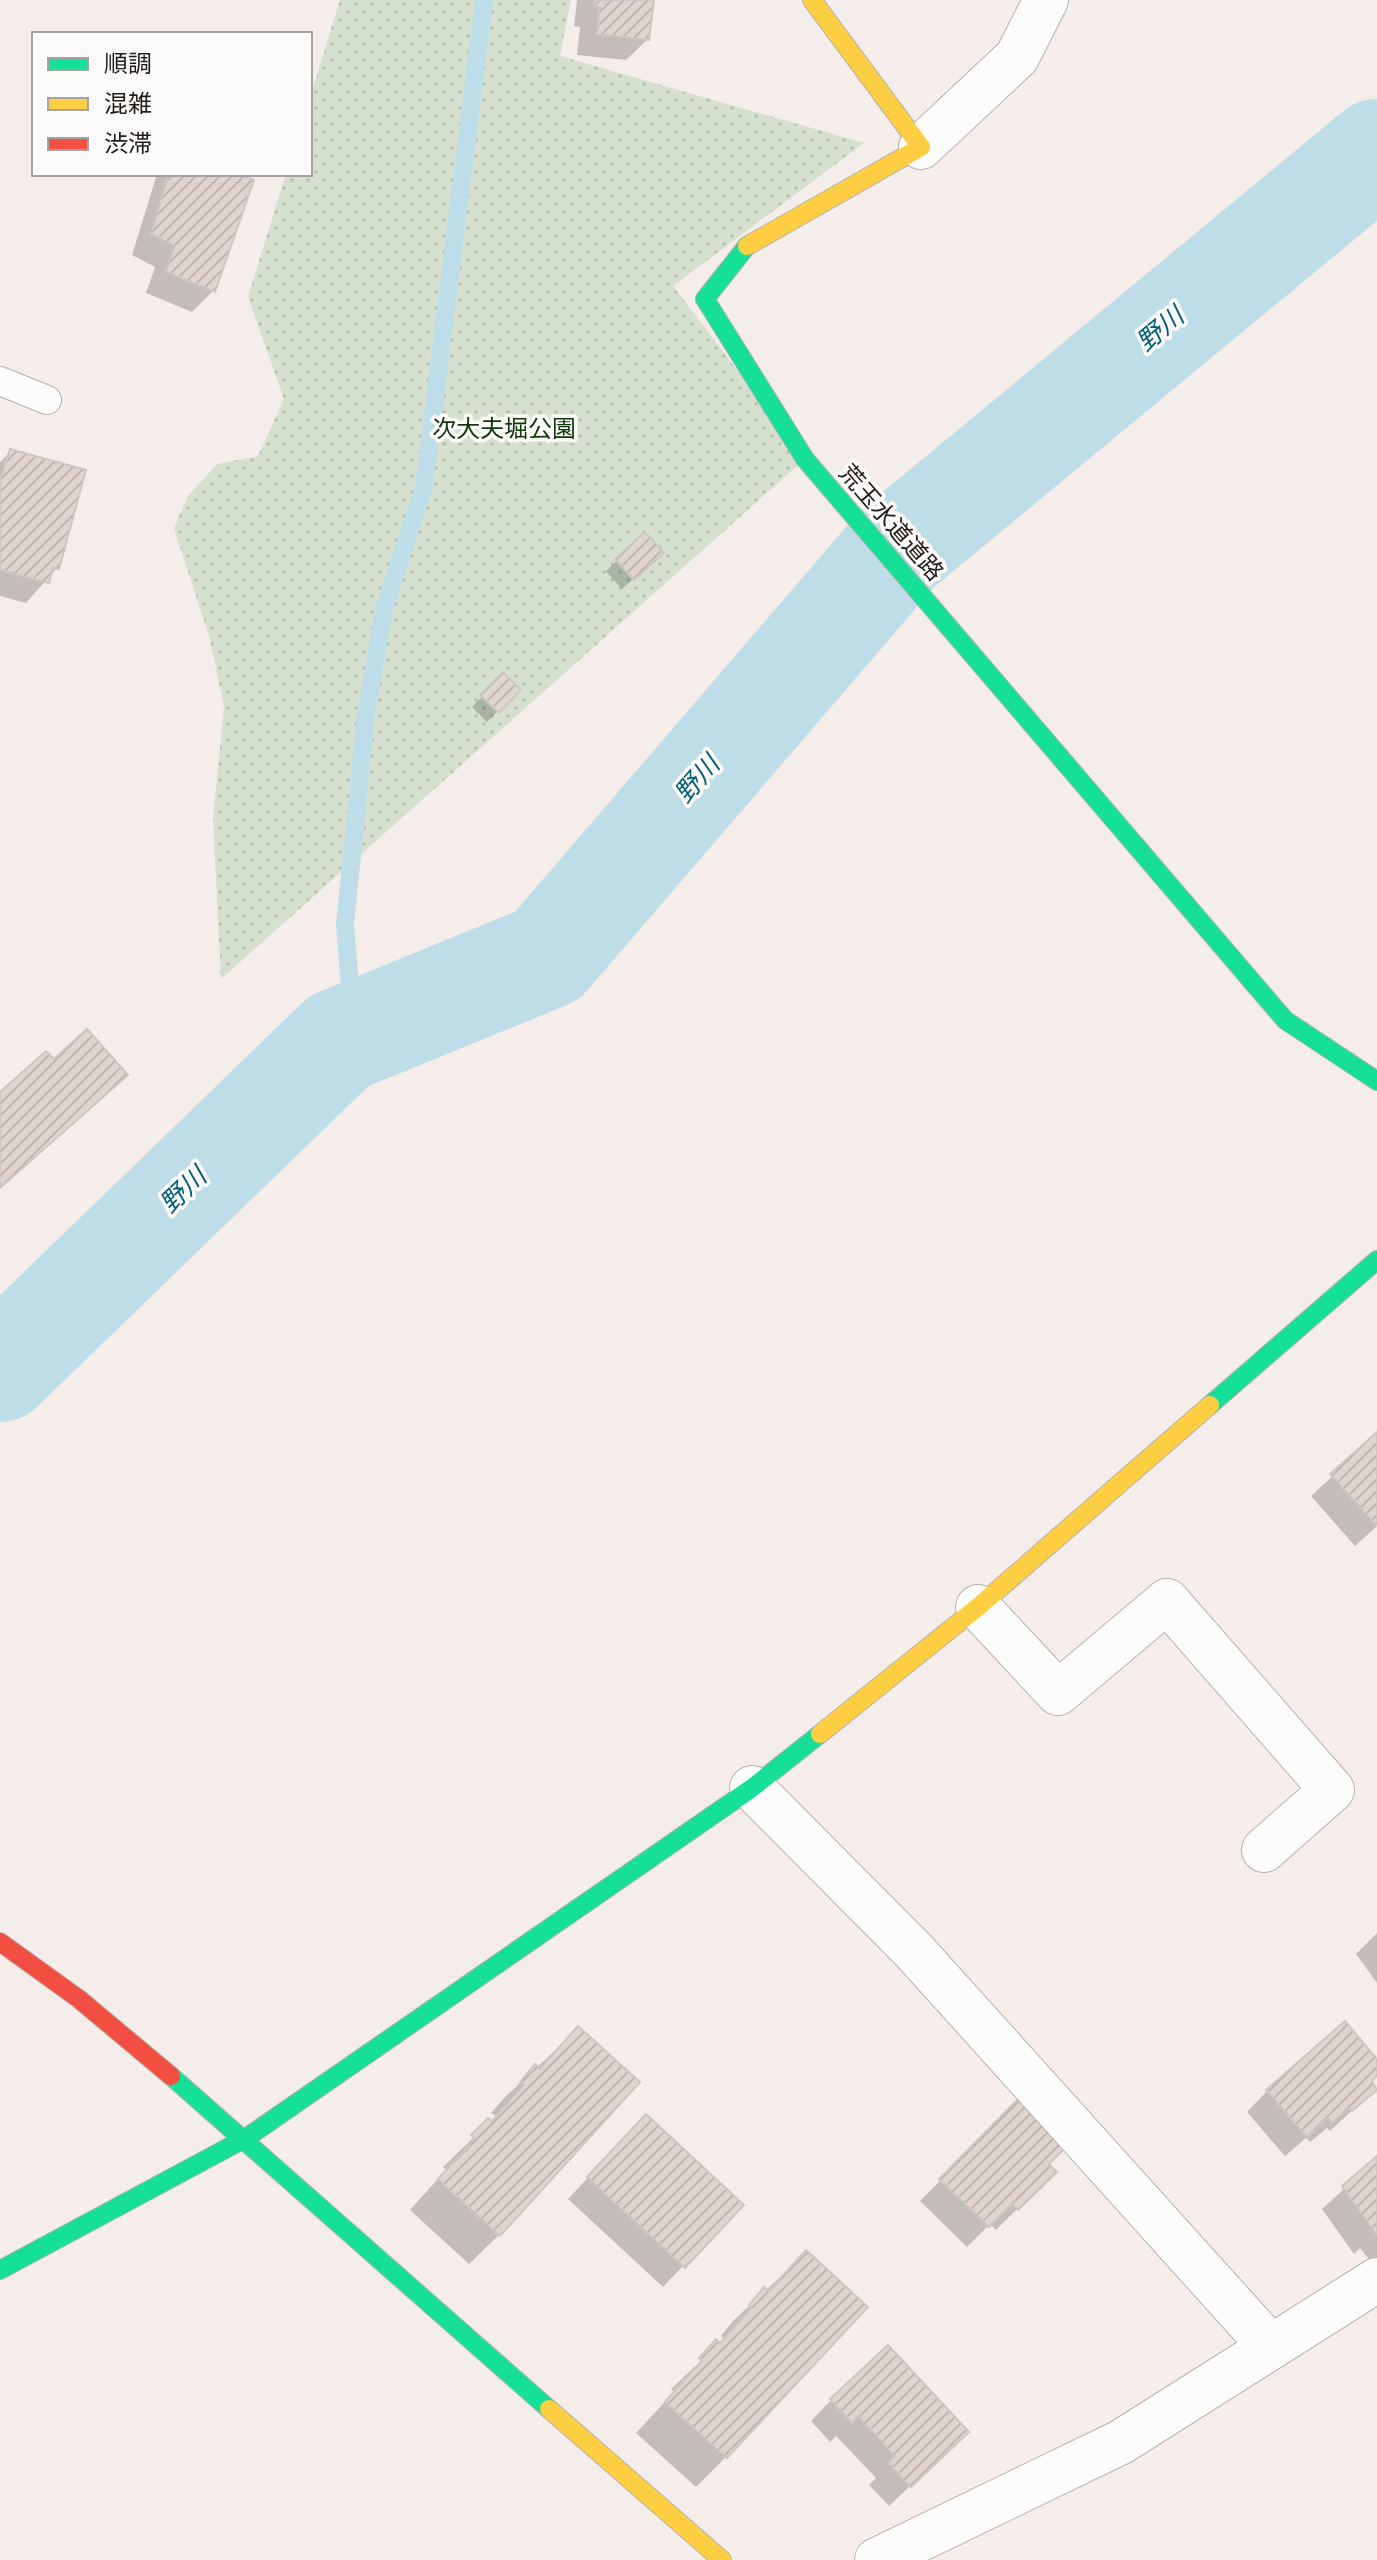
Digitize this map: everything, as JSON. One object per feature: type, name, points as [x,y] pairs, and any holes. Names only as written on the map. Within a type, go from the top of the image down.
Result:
[{"type":"street","points":[[812,0],[921,147],[1017,57],[1046,0]]},
{"type":"street","name":"荒玉水道道路","points":[[921,147],[751,241],[705,299],[805,459],[1285,1020],[1377,1081]]},
{"type":"street","points":[[0,2270],[246,2138],[752,1788],[978,1607],[1373,1271]]},
{"type":"street","points":[[978,1607],[1058,1693],[1167,1601],[1332,1790],[1264,1850]]},
{"type":"street","points":[[752,1788],[914,1951],[1270,2346]]},
{"type":"street","points":[[0,1942],[79,1999],[246,2138],[337,2224],[722,2560]]},
{"type":"street","points":[[877,2560],[1121,2442],[1377,2280]]},
{"type":"lane","points":[[0,381],[47,400]]},
{"type":"green space","name":"次大夫堀公園","points":[[340,0],[571,0],[560,56],[864,143],[673,286],[805,459],[221,979],[213,819],[224,707],[210,639],[174,528],[188,496],[217,464],[258,456],[284,399],[248,297],[285,176],[312,176],[312,91]]},
{"type":"building","points":[[594,0],[654,0],[649,40],[597,34],[600,7],[594,6]]},
{"type":"building","points":[[168,176],[243,176],[254,180],[215,292],[166,272],[175,246],[151,234]]},
{"type":"building","points":[[10,449],[86,470],[59,569],[53,568],[49,583],[0,570],[0,481]]},
{"type":"building","points":[[645,532],[664,553],[634,580],[615,559]]},
{"type":"building","points":[[503,672],[521,690],[499,713],[480,695]]},
{"type":"building","points":[[87,1029],[128,1075],[0,1188],[0,1092],[46,1051],[54,1059]]},
{"type":"building","points":[[1377,1432],[1377,1526],[1330,1474]]},
{"type":"building","points":[[1345,2021],[1377,2059],[1377,2076],[1372,2081],[1377,2090],[1332,2123],[1328,2118],[1307,2137],[1266,2090]]},
{"type":"building","points":[[578,2026],[640,2082],[500,2236],[438,2179],[475,2139],[471,2135],[488,2118],[492,2121],[524,2085],[520,2082],[535,2064],[540,2069]]},
{"type":"building","points":[[1023,2094],[1072,2141],[1049,2164],[1057,2172],[1018,2210],[1012,2204],[989,2227],[939,2179]]},
{"type":"building","points":[[646,2114],[744,2205],[685,2268],[587,2177]]},
{"type":"building","points":[[1377,2156],[1377,2233],[1376,2234],[1342,2186]]},
{"type":"building","points":[[806,2250],[868,2307],[727,2458],[665,2402],[702,2361],[699,2358],[716,2339],[720,2343],[752,2308],[749,2305],[764,2287],[769,2291]]},
{"type":"building","points":[[888,2345],[969,2432],[911,2487],[888,2463],[895,2456],[858,2416],[852,2423],[830,2399]]},
{"type":"waterway","points":[[354,1035],[345,925],[366,714],[384,609],[424,487],[484,0]]},
{"type":"waterway","name":"野川","points":[[0,1369],[339,1041],[547,956],[897,549],[1377,152]]},
{"type":"traffic: fast","points":[[747,246],[705,299],[805,459],[1285,1020],[1377,1081]]},
{"type":"traffic: fast","points":[[1210,1405],[1377,1260]]},
{"type":"traffic: fast","points":[[0,2270],[246,2138],[752,1788],[820,1734]]},
{"type":"traffic: fast","points":[[171,2076],[549,2409]]},
{"type":"traffic: slow","points":[[747,246],[921,147],[812,0]]},
{"type":"traffic: slow","points":[[820,1734],[978,1607],[1210,1405]]},
{"type":"traffic: slow","points":[[549,2409],[722,2560]]},
{"type":"traffic: jam","points":[[0,1942],[79,1999],[171,2076]]}]
